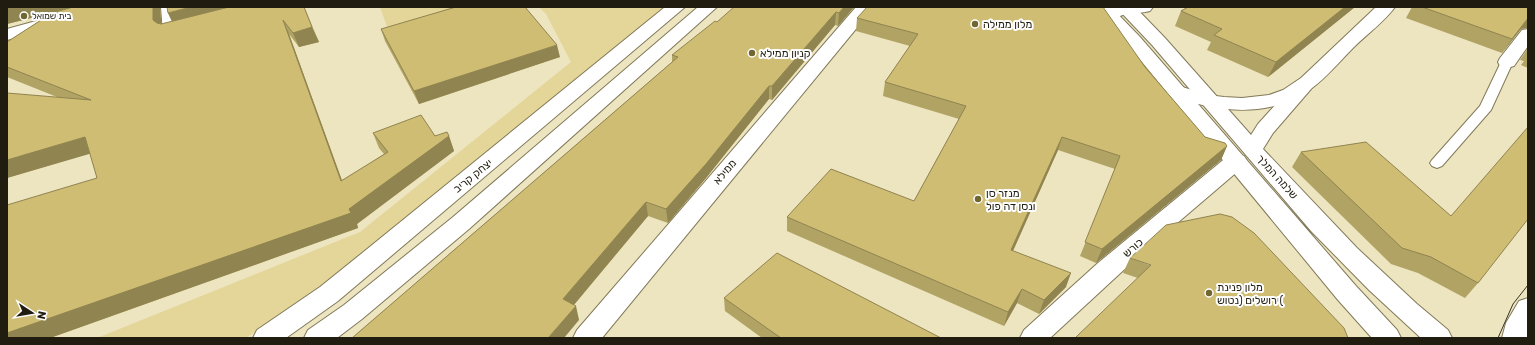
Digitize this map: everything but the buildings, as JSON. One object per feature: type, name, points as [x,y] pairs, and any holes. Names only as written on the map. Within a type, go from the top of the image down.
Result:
[{"type":"street","points":[[7,35],[106,7]]},
{"type":"street","name":"יצחק קריב","points":[[266,338],[329,294],[676,7]]},
{"type":"street","points":[[317,338],[359,308],[461,223],[708,7]]},
{"type":"street","name":"ממילא","points":[[586,338],[865,7]]},
{"type":"street","points":[[1176,91],[1210,102],[1231,104],[1258,103],[1287,95],[1304,85],[1386,7]]},
{"type":"street","name":"שלמה המלך","points":[[1122,9],[1176,91],[1384,289],[1439,338]]},
{"type":"street","name":"שלמה המלך","points":[[1122,9],[1210,102],[1244,155],[1347,294],[1388,338]]},
{"type":"street","points":[[7,50],[49,23]]},
{"type":"street","points":[[1507,62],[1528,34]]},
{"type":"street","name":"כורש","points":[[1033,338],[1067,305],[1184,203],[1244,155],[1304,85]]},
{"type":"street","points":[[1515,338],[1519,323],[1528,308]]},
{"type":"lane","points":[[166,7],[169,34],[184,30]]},
{"type":"lane","points":[[1437,163],[1486,106],[1507,62]]},
{"type":"shaded area","points":[[380,7],[480,7],[389,32]]},
{"type":"shaded area","points":[[539,7],[669,7],[344,270],[246,338],[97,338],[360,232],[571,62],[546,14]]},
{"type":"tram line","points":[[1498,338],[1513,304],[1528,285]]},
{"type":"place","name":"בית שמואל","points":[[24,16]]},
{"type":"place","name":"מלון ממילה","points":[[975,24]]},
{"type":"place","name":"קניון ממילא","points":[[752,53]]},
{"type":"place","name":"מנזר סן ונסן דה פול","points":[[978,199]]},
{"type":"place","name":"מלון פנינת ירושלים (נטוש(","points":[[1209,293]]}]
